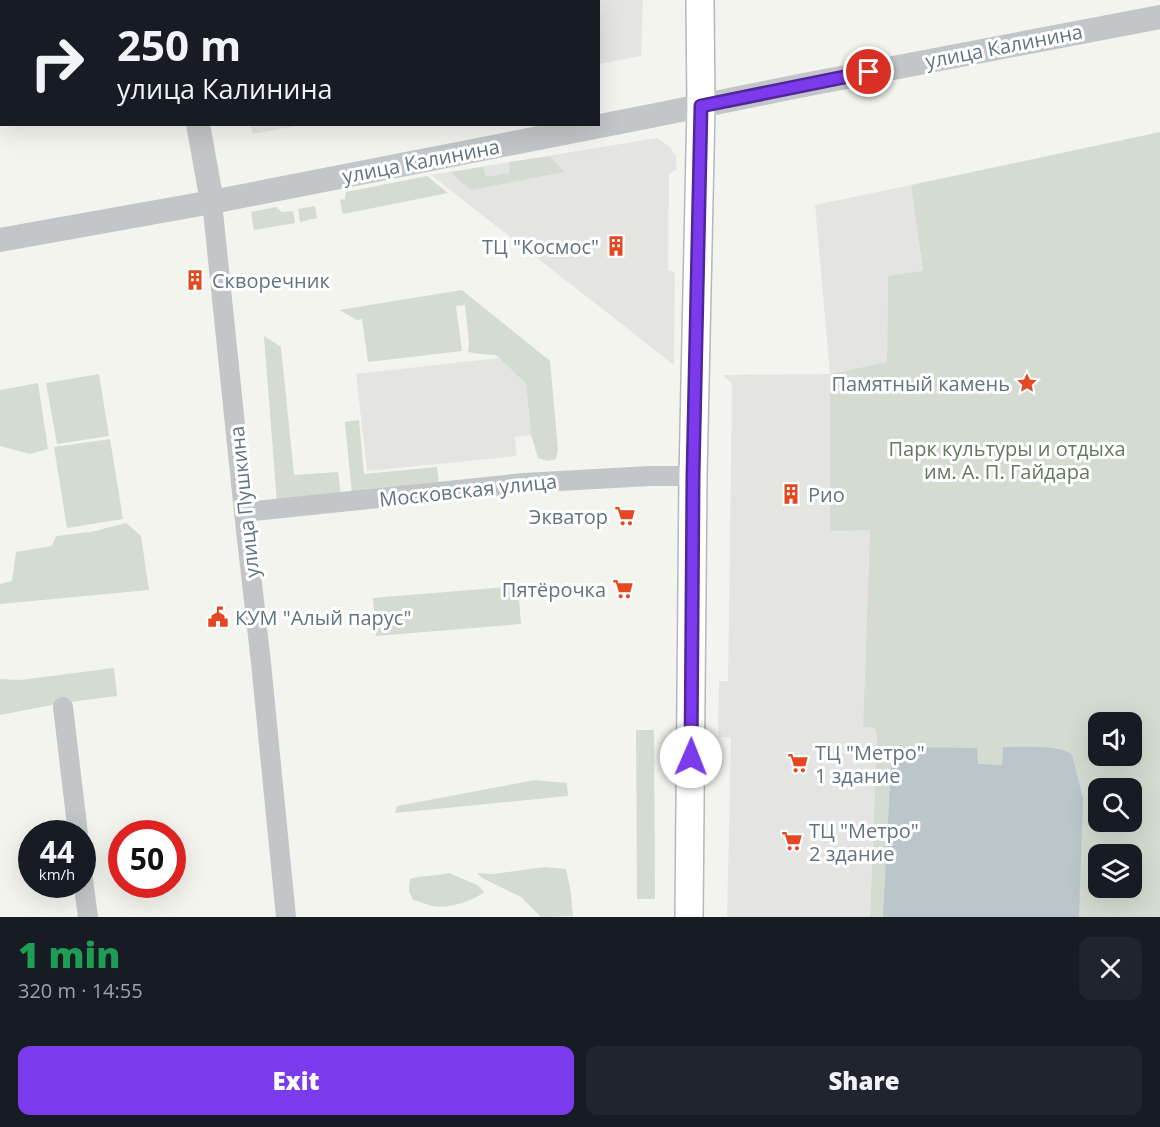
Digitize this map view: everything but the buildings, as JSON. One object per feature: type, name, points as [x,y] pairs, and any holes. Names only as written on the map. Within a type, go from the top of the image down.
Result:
[{"type":"main road","points":[[689,917],[693,476],[701,106],[700,0]]},
{"type":"street","name":"улица Калинина","points":[[600,126],[1160,17]]},
{"type":"street","name":"улица Пушкина","points":[[198,126],[212,201],[286,917]]},
{"type":"street","name":"улица Калинина","points":[[0,240],[598,126]]},
{"type":"street","name":"Московская улица","points":[[244,512],[524,483],[649,476],[693,476]]},
{"type":"street","points":[[63,707],[76,820]]},
{"type":"street","points":[[85,898],[88,917]]},
{"type":"shaded area","points":[[600,0],[643,0],[641,56],[600,64]]},
{"type":"shaded area","points":[[251,126],[295,126],[253,134]]},
{"type":"shaded area","points":[[657,138],[669,146],[676,156],[677,169],[669,174],[668,270],[675,273],[674,365],[431,175]]},
{"type":"shaded area","points":[[911,185],[923,272],[888,276],[887,362],[830,374],[815,205]]},
{"type":"shaded area","points":[[499,358],[526,384],[531,435],[515,437],[517,456],[367,471],[356,374]]},
{"type":"shaded area","points":[[830,374],[830,530],[870,530],[863,727],[875,728],[877,736],[870,917],[727,917],[731,738],[718,737],[719,681],[728,681],[732,384],[723,375]]},
{"type":"shaded area","points":[[892,747],[977,748],[978,764],[1002,765],[1003,747],[1059,749],[1072,755],[1083,798],[1079,917],[883,917]]},
{"type":"green space","name":"Парк культуры и отдыха им. А. П. Гайдара","points":[[1160,132],[1160,917],[870,917],[877,736],[875,728],[863,727],[870,530],[830,531],[830,374],[887,362],[888,276],[923,271],[911,185]]},
{"type":"green space","points":[[550,156],[564,172],[471,190],[452,172],[483,167],[486,177],[510,173],[509,162]]},
{"type":"green space","points":[[427,176],[448,193],[343,214],[340,200],[345,199],[346,192]]},
{"type":"green space","points":[[315,206],[317,218],[300,222],[298,209]]},
{"type":"green space","points":[[276,207],[282,212],[293,211],[295,223],[254,230],[251,212]]},
{"type":"green space","points":[[462,290],[550,361],[558,450],[556,459],[548,461],[538,458],[531,435],[526,384],[496,355],[468,352],[465,305],[456,306],[462,351],[368,362],[362,319],[357,320],[339,310]]},
{"type":"green space","points":[[264,336],[281,347],[294,475],[338,472],[341,497],[277,503]]},
{"type":"green space","points":[[99,374],[109,436],[57,444],[46,383]]},
{"type":"green space","points":[[38,383],[48,449],[30,454],[0,446],[0,390]]},
{"type":"green space","points":[[359,420],[364,474],[437,467],[439,486],[352,495],[345,422]]},
{"type":"green space","points":[[110,439],[123,519],[67,528],[54,447]]},
{"type":"green space","points":[[126,523],[141,536],[149,590],[0,604],[0,584],[12,581],[16,552],[52,546],[56,536],[91,532]]},
{"type":"green space","points":[[518,586],[521,624],[376,636],[373,598]]},
{"type":"green space","points":[[114,668],[117,696],[62,703],[0,715],[0,679],[20,680]]},
{"type":"green space","points":[[636,730],[654,730],[655,899],[637,899]]},
{"type":"green space","points":[[535,780],[567,783],[568,796],[395,813],[397,806]]},
{"type":"green space","points":[[545,867],[566,869],[573,916],[541,917],[521,897],[482,878],[477,873],[493,874]]},
{"type":"green space","points":[[449,873],[477,885],[484,892],[466,902],[452,906],[432,906],[413,900],[409,891],[410,879]]},
{"type":"place","name":"ТЦ \"Космос\"","points":[[616,246]]},
{"type":"place","name":"Скворечник","points":[[195,280]]},
{"type":"place","name":"Памятный камень","points":[[1027,383]]},
{"type":"place","name":"Рио","points":[[791,494]]},
{"type":"place","name":"Экватор","points":[[625,516]]},
{"type":"place","name":"Пятёрочка","points":[[623,589]]},
{"type":"place","name":"КУМ \"Алый парус\"","points":[[218,617]]},
{"type":"place","name":"ТЦ \"Метро\" 1 здание","points":[[798,763]]},
{"type":"place","name":"ТЦ \"Метро\" 2 здание","points":[[792,841]]},
{"type":"route","points":[[691,757],[693,476],[701,106],[869,72]]}]
